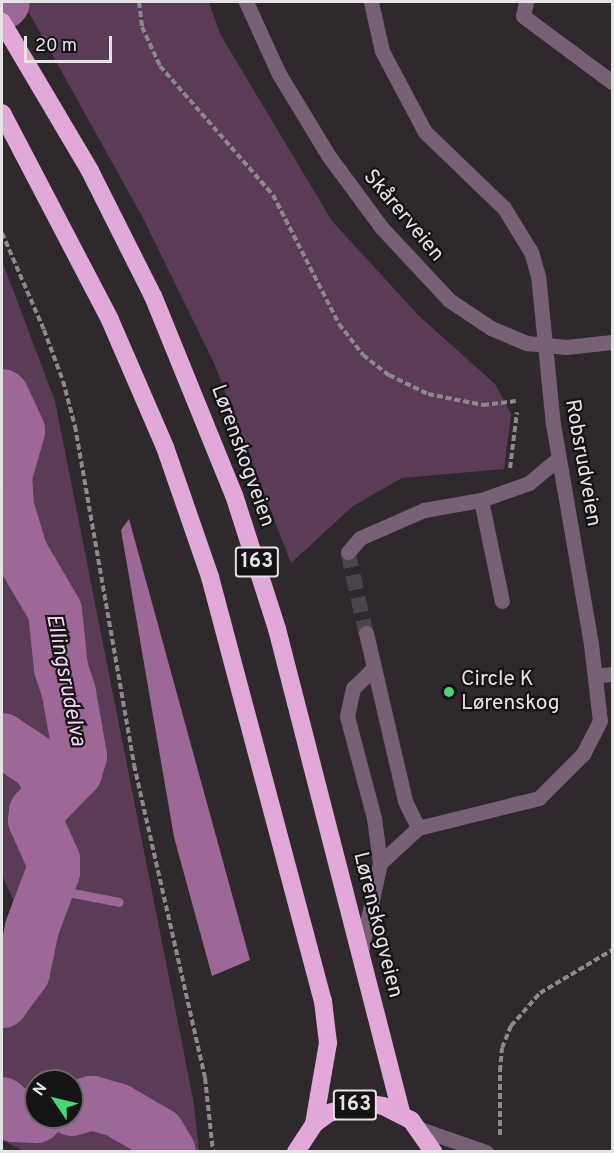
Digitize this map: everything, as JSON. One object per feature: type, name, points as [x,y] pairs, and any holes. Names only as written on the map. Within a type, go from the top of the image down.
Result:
[{"type":"highway","name":"Lørenskogveien","points":[[2,22],[90,171],[153,296],[234,495],[277,629],[361,951],[400,1113]]},
{"type":"highway","name":"163","points":[[2,113],[55,209],[119,339],[165,447],[210,577],[324,1001],[328,1043],[314,1124],[296,1152]]},
{"type":"highway","name":"163","points":[[314,1124],[346,1106],[374,1104],[400,1113],[420,1129],[433,1152]]},
{"type":"street","name":"Skårerveien","points":[[246,2],[303,117],[388,235],[429,280],[470,315],[509,337],[544,347],[612,342]]},
{"type":"street","name":"Robsrudveien","points":[[371,2],[382,51],[425,132],[504,208],[531,252],[538,276],[558,459],[595,676],[600,721],[583,754],[539,798],[418,828]]},
{"type":"street","points":[[526,2],[523,16],[612,82]]},
{"type":"street","points":[[348,552],[360,538],[424,510],[481,500],[529,483],[558,459]]},
{"type":"street","points":[[481,500],[502,602]]},
{"type":"street","points":[[366,633],[405,801],[418,828],[380,863]]},
{"type":"street","points":[[361,951],[380,863],[374,818],[347,716],[353,688],[374,668]]},
{"type":"street","points":[[595,676],[612,674]]},
{"type":"street","points":[[420,1129],[486,1152]]},
{"type":"path","points":[[139,2],[142,27],[160,66],[273,195],[339,324],[363,355],[389,375],[428,394],[483,405],[516,401]]},
{"type":"path","points":[[2,233],[48,340],[75,426],[132,754],[205,1078],[213,1152]]},
{"type":"path","points":[[508,491],[517,412]]},
{"type":"path","points":[[500,1136],[502,1048],[511,1026],[540,993],[612,950]]},
{"type":"shaded area","points":[[23,2],[209,2],[220,34],[332,221],[419,316],[495,384],[511,414],[504,469],[402,478],[353,506],[291,563],[214,363],[143,218]]},
{"type":"shaded area","points":[[2,261],[55,401],[194,1104],[199,1151],[24,1151],[2,1140],[2,938],[19,913],[2,875]]},
{"type":"shaded area","points":[[129,519],[250,960],[212,976],[174,837],[121,530]]},
{"type":"waterway","name":"Ellingsrudelva","points":[[2,396],[18,431],[5,477],[7,507],[21,553],[55,611],[61,668],[69,693],[80,756],[75,772],[36,812],[35,820],[53,860],[53,872],[32,928],[23,972],[2,1001]]},
{"type":"waterway","name":"Ellingsrudelva","points":[[2,740],[38,764],[55,791]]},
{"type":"waterway","points":[[47,888],[119,902]]},
{"type":"waterway","name":"Ellingsrudelva","points":[[84,1105],[92,1103],[117,1110],[158,1134],[169,1152]]},
{"type":"waterway","name":"Ellingsrudelva","points":[[2,1104],[14,1115],[24,1115]]},
{"type":"tunnel","points":[[348,552],[366,633]]},
{"type":"place","name":"Circle K Lørenskog","points":[[449,692]]}]
